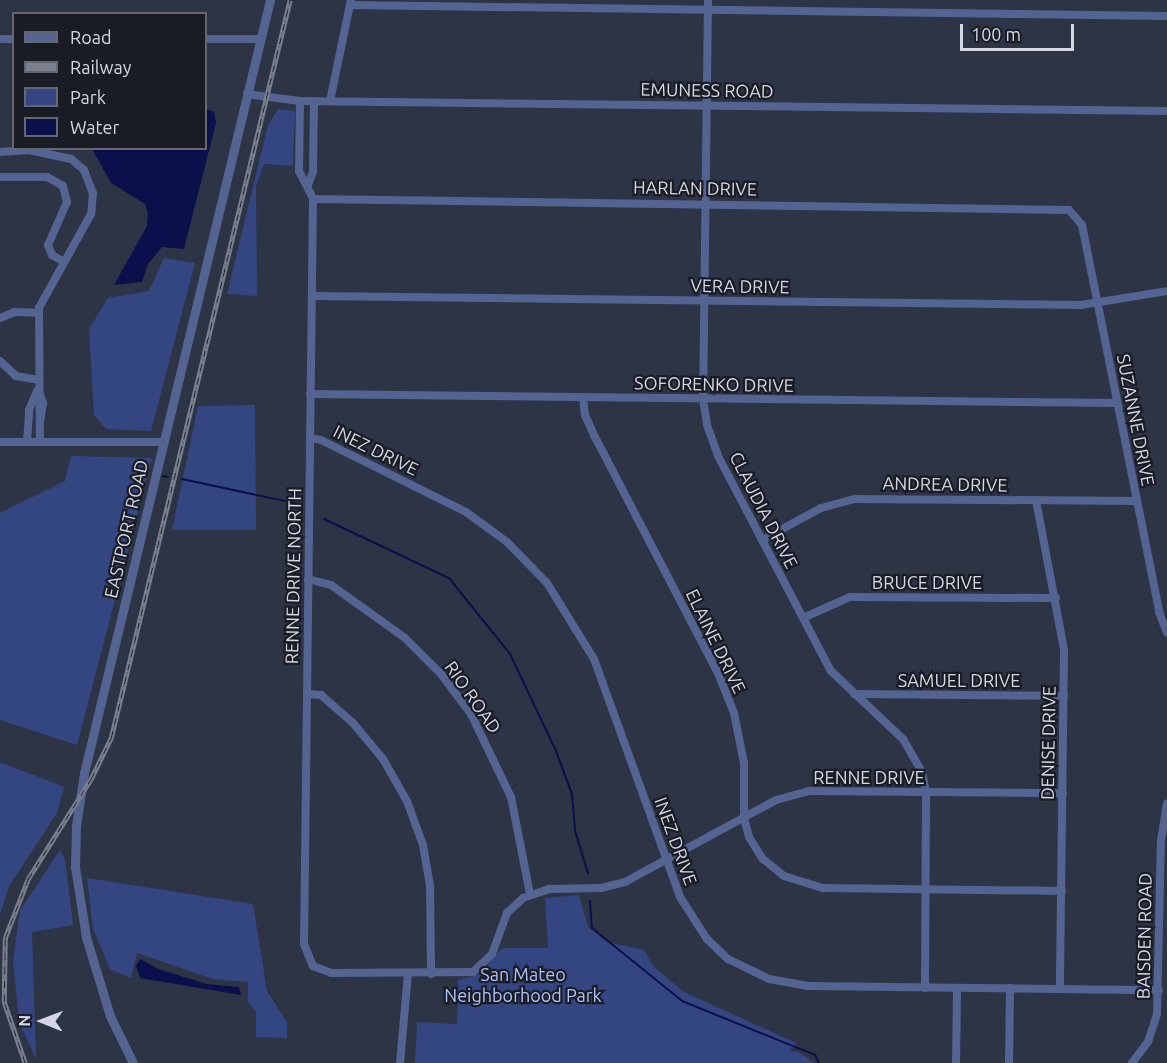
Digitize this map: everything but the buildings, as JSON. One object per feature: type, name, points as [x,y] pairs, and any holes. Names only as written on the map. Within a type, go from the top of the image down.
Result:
[{"type":"street","name":"EASTPORT ROAD","points":[[133,1063],[110,1016],[86,937],[75,867],[76,826],[84,773],[270,0]]},
{"type":"street","name":"CLAUDIA DRIVE","points":[[708,0],[703,399],[711,438],[831,671],[910,748],[926,792],[925,988]]},
{"type":"street","points":[[330,101],[351,2],[707,12],[1167,16]]},
{"type":"street","points":[[207,39],[260,39]]},
{"type":"street","name":"EMUNESS ROAD","points":[[247,94],[300,101],[1167,111]]},
{"type":"street","name":"RENNE DRIVE NORTH","points":[[300,101],[299,171],[313,199],[304,944],[313,966],[330,974],[408,975]]},
{"type":"street","name":"RENNE DRIVE NORTH","points":[[308,185],[313,172],[314,101]]},
{"type":"street","points":[[0,152],[29,150],[61,156],[78,164],[88,177],[93,193],[91,214],[38,313],[38,390],[43,403],[40,442]]},
{"type":"street","points":[[0,177],[47,177],[63,186],[68,202],[48,245],[52,255],[64,262]]},
{"type":"street","name":"HARLAN DRIVE","points":[[313,199],[1062,208],[1075,213]]},
{"type":"street","name":"SUZANNE DRIVE","points":[[1075,213],[1082,225],[1159,612],[1167,633]]},
{"type":"street","name":"VERA DRIVE","points":[[312,296],[1097,304],[1167,291]]},
{"type":"street","points":[[0,318],[15,312],[38,313]]},
{"type":"street","points":[[0,361],[16,376],[38,381]]},
{"type":"street","points":[[27,442],[29,411],[38,390]]},
{"type":"street","name":"SOFORENKO DRIVE","points":[[310,394],[1118,403]]},
{"type":"street","name":"ELAINE DRIVE","points":[[583,397],[592,430],[718,673],[734,713],[744,763],[744,818],[749,837],[763,859],[802,884],[925,890],[1062,891]]},
{"type":"street","name":"INEZ DRIVE","points":[[310,438],[321,440],[466,512],[507,542],[547,584],[594,659],[666,861],[688,914],[706,939],[753,973],[796,985],[1159,990]]},
{"type":"street","points":[[0,442],[164,442]]},
{"type":"street","name":"ANDREA DRIVE","points":[[762,540],[821,508],[855,499],[1137,501]]},
{"type":"street","name":"DENISE DRIVE","points":[[1036,500],[1063,634],[1060,989]]},
{"type":"street","name":"RIO ROAD","points":[[308,579],[331,585],[405,638],[441,674],[471,714],[511,797],[530,894]]},
{"type":"street","name":"BRUCE DRIVE","points":[[803,618],[850,597],[1056,598]]},
{"type":"street","points":[[307,694],[321,695],[353,723],[384,759],[407,801],[423,845],[430,886],[431,974]]},
{"type":"street","name":"SAMUEL DRIVE","points":[[854,694],[1064,696]]},
{"type":"street","name":"RENNE DRIVE","points":[[530,894],[614,886],[666,861],[776,800],[809,790],[1063,793]]},
{"type":"street","name":"BAISDEN ROAD","points":[[1132,1063],[1153,1029],[1159,990],[1161,841],[1167,802]]},
{"type":"street","points":[[400,1063],[408,975],[467,974],[487,962],[507,913],[530,894]]},
{"type":"street","points":[[956,1063],[957,988]]},
{"type":"street","points":[[1009,1063],[1010,988]]},
{"type":"green space","points":[[278,109],[295,111],[293,166],[264,164],[256,186],[257,296],[227,294],[268,125]]},
{"type":"green space","points":[[164,258],[195,263],[151,431],[106,429],[94,415],[89,329],[108,298],[149,291]]},
{"type":"green space","points":[[255,405],[256,530],[172,530],[198,406]]},
{"type":"green space","points":[[71,456],[152,458],[77,745],[0,720],[0,513],[65,481]]},
{"type":"green space","points":[[0,762],[64,787],[57,813],[9,886],[0,915]]},
{"type":"green space","points":[[60,850],[65,860],[73,925],[32,932],[36,1059],[19,1022],[13,961],[20,911]]},
{"type":"green space","points":[[87,878],[253,904],[267,991],[287,1022],[287,1038],[256,1037],[256,1012],[248,1002],[248,982],[213,979],[137,953],[131,978],[110,969],[93,929]]},
{"type":"green space","name":"San Mateo Neighborhood Park","points":[[579,895],[588,927],[607,942],[644,950],[654,967],[684,992],[796,1043],[790,1051],[799,1052],[814,1063],[415,1063],[417,1022],[457,1024],[458,980],[481,974],[502,948],[548,948],[545,898]]},
{"type":"water","points":[[207,109],[214,112],[216,123],[184,249],[162,247],[148,264],[142,282],[114,285],[147,226],[148,213],[145,204],[111,183],[93,150],[207,150]]},
{"type":"water","points":[[140,959],[158,969],[207,984],[239,987],[241,995],[140,978],[136,966]]},
{"type":"waterway","points":[[163,476],[168,477]]},
{"type":"waterway","points":[[182,479],[294,503]]},
{"type":"waterway","points":[[324,519],[449,578],[510,654],[556,751],[572,794],[575,831],[588,873]]},
{"type":"waterway","points":[[590,901],[592,928],[682,1001],[815,1055],[819,1063]]},
{"type":"railway","points":[[25,1063],[4,1002],[5,938],[28,879],[91,779],[111,738],[290,0]]}]
